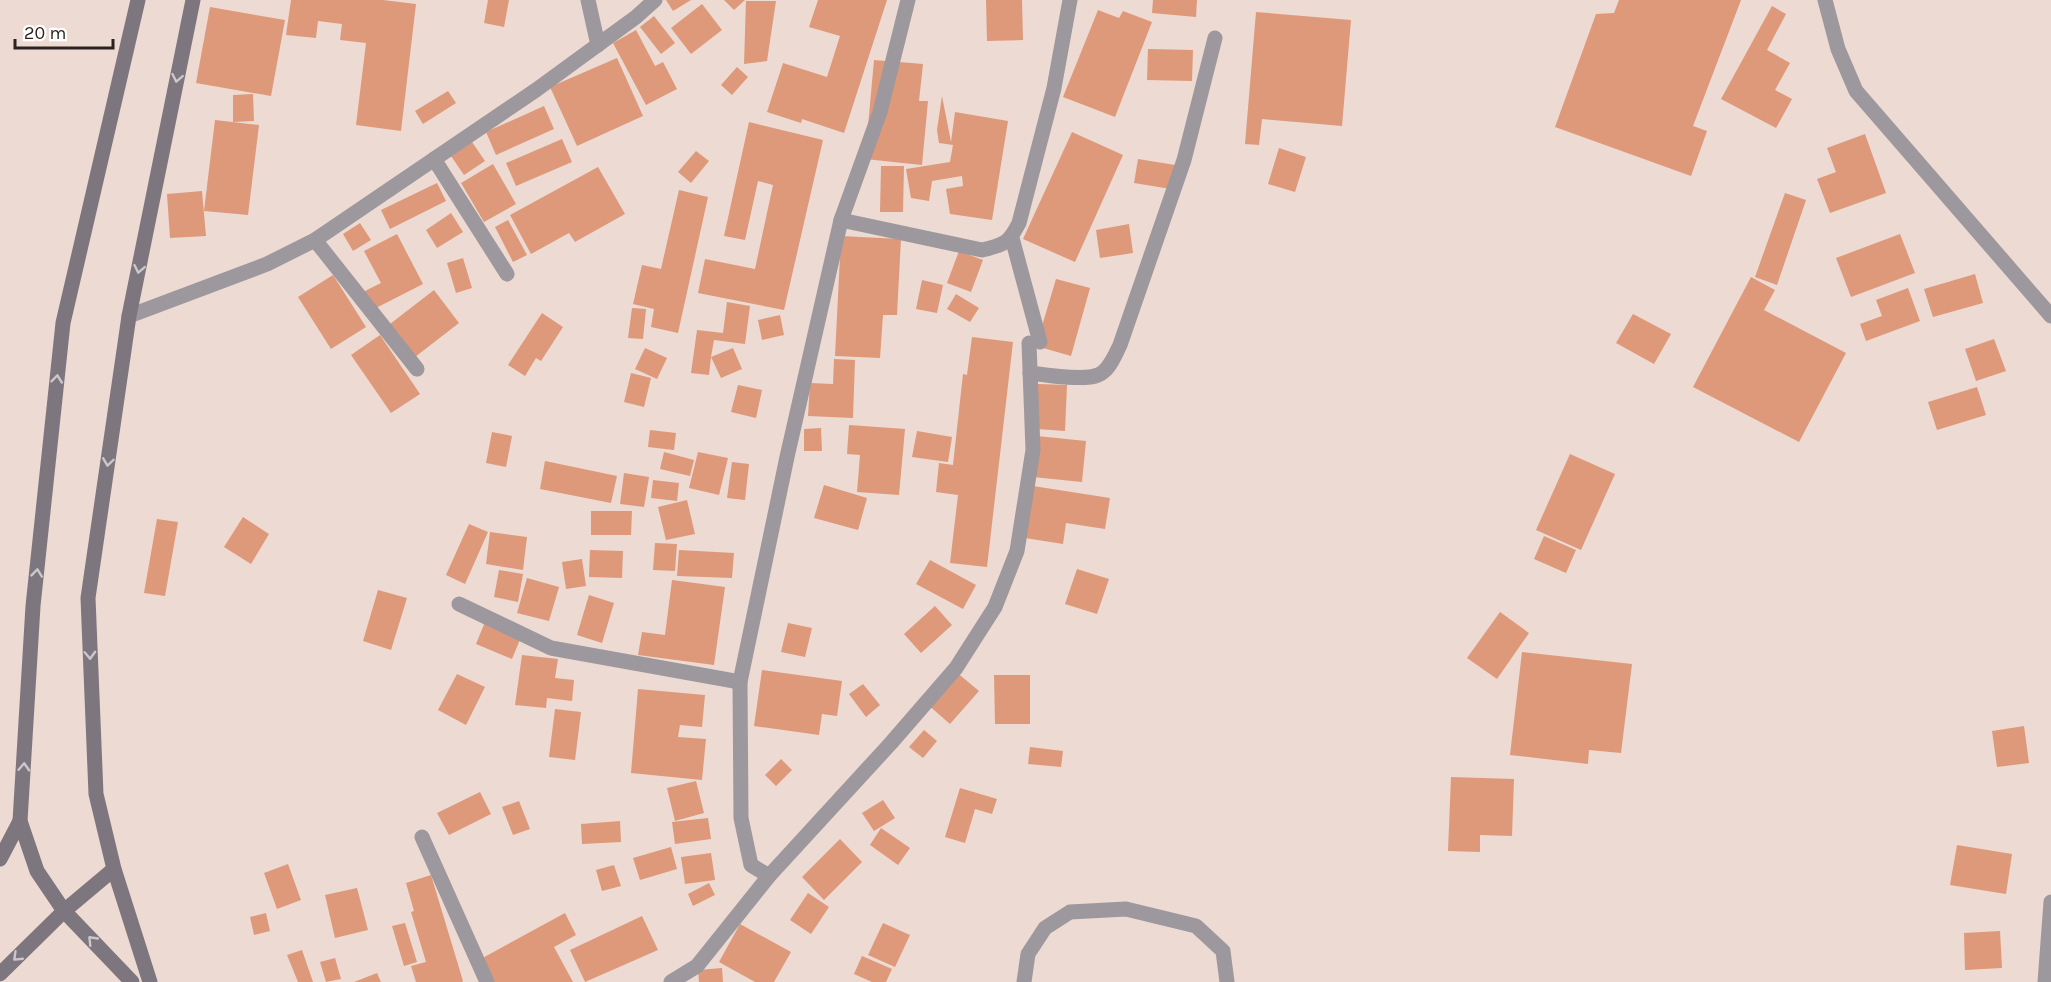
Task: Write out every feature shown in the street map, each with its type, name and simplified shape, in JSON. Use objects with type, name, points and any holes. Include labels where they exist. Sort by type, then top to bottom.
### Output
[{"type":"main road","points":[[132,982],[64,911],[37,871],[20,821],[33,606],[63,323],[138,0]]},
{"type":"main road","points":[[150,982],[114,869],[96,794],[88,598],[129,316],[193,0]]},
{"type":"main road","points":[[0,859],[20,821]]},
{"type":"main road","points":[[0,974],[64,911],[114,869]]},
{"type":"street","points":[[588,0],[598,45]]},
{"type":"street","points":[[129,316],[267,264],[315,240],[536,90],[636,17],[655,0]]},
{"type":"street","points":[[769,876],[751,865],[741,818],[740,682],[787,457],[841,220],[880,112],[908,0]]},
{"type":"street","points":[[841,220],[982,250],[998,246],[1012,238],[1019,223],[1054,88],[1070,0]]},
{"type":"street","points":[[1825,0],[1838,49],[1856,91],[2051,316]]},
{"type":"street","points":[[1030,373],[1070,377],[1098,375],[1111,363],[1120,345],[1184,160],[1215,38]]},
{"type":"street","points":[[434,159],[507,273]]},
{"type":"street","points":[[671,982],[697,966],[769,876],[891,743],[956,668],[995,607],[1017,551],[1033,450],[1030,373],[1035,343],[1012,238]]},
{"type":"street","points":[[315,240],[417,369]]},
{"type":"street","points":[[459,604],[550,648],[740,682]]},
{"type":"street","points":[[422,837],[487,982]]},
{"type":"street","points":[[2045,982],[2051,902]]},
{"type":"street","points":[[1024,982],[1028,954],[1045,928],[1070,912],[1126,909],[1196,926],[1223,951],[1227,982]]},
{"type":"building","points":[[291,0],[383,0],[416,4],[401,131],[356,125],[366,43],[340,40],[342,24],[318,21],[316,38],[286,35]]},
{"type":"building","points":[[488,0],[509,0],[504,27],[484,23]]},
{"type":"building","points":[[666,0],[691,0],[673,11]]},
{"type":"building","points":[[724,0],[745,0],[734,10]]},
{"type":"building","points":[[818,0],[887,0],[844,133],[802,119],[801,123],[767,112],[783,63],[827,77],[840,36],[809,27]]},
{"type":"building","points":[[986,0],[1022,0],[1023,40],[987,41]]},
{"type":"building","points":[[1153,0],[1197,0],[1196,17],[1152,13]]},
{"type":"building","points":[[1619,0],[1741,0],[1693,126],[1707,131],[1691,176],[1555,127],[1596,14],[1614,13]]},
{"type":"building","points":[[746,1],[776,1],[767,61],[744,64]]},
{"type":"building","points":[[702,4],[722,30],[691,54],[671,28]]},
{"type":"building","points":[[1772,6],[1786,14],[1767,50],[1790,63],[1775,90],[1792,99],[1776,128],[1721,99]]},
{"type":"building","points":[[210,7],[285,20],[271,96],[196,83]]},
{"type":"building","points":[[1098,10],[1119,18],[1123,11],[1152,22],[1115,117],[1063,97]]},
{"type":"building","points":[[1256,12],[1351,20],[1342,126],[1262,119],[1259,145],[1245,144]]},
{"type":"building","points":[[654,16],[675,43],[661,54],[640,27]]},
{"type":"building","points":[[636,30],[655,66],[663,62],[677,89],[646,105],[613,43]]},
{"type":"building","points":[[1148,49],[1193,50],[1192,81],[1147,80]]},
{"type":"building","points":[[617,58],[643,116],[577,146],[550,87]]},
{"type":"building","points":[[874,60],[923,64],[919,101],[928,101],[922,165],[865,159]]},
{"type":"building","points":[[737,67],[748,77],[732,95],[721,85]]},
{"type":"building","points":[[448,91],[456,103],[423,124],[415,111]]},
{"type":"building","points":[[253,94],[254,121],[233,122],[233,95]]},
{"type":"building","points":[[942,96],[951,142],[955,112],[1008,121],[992,220],[950,214],[946,189],[963,186],[962,176],[932,181],[929,201],[911,198],[906,169],[950,162],[953,145],[939,143],[937,130]]},
{"type":"building","points":[[544,106],[554,129],[496,155],[486,132]]},
{"type":"building","points":[[215,120],[259,125],[248,215],[204,211]]},
{"type":"building","points":[[749,122],[823,140],[784,310],[698,293],[705,259],[755,269],[773,185],[758,181],[745,240],[724,236]]},
{"type":"building","points":[[1072,132],[1123,155],[1075,262],[1023,239]]},
{"type":"building","points":[[1865,134],[1886,193],[1830,213],[1817,179],[1836,172],[1827,148]]},
{"type":"building","points":[[562,139],[572,162],[516,186],[506,163]]},
{"type":"building","points":[[472,142],[485,161],[464,175],[451,156]]},
{"type":"building","points":[[1279,148],[1306,157],[1295,192],[1268,184]]},
{"type":"building","points":[[696,151],[709,161],[691,183],[678,172]]},
{"type":"building","points":[[1138,159],[1175,165],[1171,189],[1134,183]]},
{"type":"building","points":[[493,164],[516,204],[484,222],[461,183]]},
{"type":"building","points":[[881,166],[904,166],[903,212],[880,212]]},
{"type":"building","points":[[598,167],[625,214],[575,242],[569,233],[531,254],[510,215]]},
{"type":"building","points":[[437,183],[446,201],[390,229],[381,210]]},
{"type":"building","points":[[679,190],[708,197],[678,333],[651,327],[654,309],[633,304],[642,265],[661,269]]},
{"type":"building","points":[[202,191],[206,236],[170,238],[167,194]]},
{"type":"building","points":[[1785,193],[1806,200],[1777,285],[1755,277]]},
{"type":"building","points":[[451,213],[463,232],[437,248],[426,230]]},
{"type":"building","points":[[508,220],[527,255],[513,262],[495,227]]},
{"type":"building","points":[[360,223],[371,240],[353,251],[343,234]]},
{"type":"building","points":[[1129,224],[1133,253],[1100,258],[1096,230]]},
{"type":"building","points":[[397,234],[423,284],[374,309],[365,291],[381,283],[364,251]]},
{"type":"building","points":[[1900,234],[1915,273],[1851,297],[1836,258]]},
{"type":"building","points":[[841,236],[901,239],[897,315],[883,315],[880,358],[835,356]]},
{"type":"building","points":[[959,251],[983,260],[971,292],[947,283]]},
{"type":"building","points":[[463,258],[472,288],[456,293],[447,263]]},
{"type":"building","points":[[1975,274],[1983,303],[1933,317],[1924,289]]},
{"type":"building","points":[[333,275],[366,327],[331,349],[298,297]]},
{"type":"building","points":[[1751,277],[1775,290],[1764,310],[1846,353],[1799,442],[1693,387]]},
{"type":"building","points":[[1056,279],[1090,288],[1071,356],[1036,346]]},
{"type":"building","points":[[922,280],[943,285],[937,313],[916,309]]},
{"type":"building","points":[[1908,288],[1920,321],[1866,341],[1860,324],[1882,316],[1876,300]]},
{"type":"building","points":[[434,290],[459,323],[415,357],[390,324]]},
{"type":"building","points":[[956,294],[979,308],[970,322],[947,309]]},
{"type":"building","points":[[727,302],[750,306],[745,344],[714,340],[709,375],[691,373],[697,330],[723,333]]},
{"type":"building","points":[[632,308],[646,309],[643,339],[628,338]]},
{"type":"building","points":[[542,313],[563,327],[541,361],[536,358],[525,376],[508,365]]},
{"type":"building","points":[[1633,314],[1671,334],[1654,364],[1616,343]]},
{"type":"building","points":[[780,315],[784,335],[762,340],[758,320]]},
{"type":"building","points":[[380,335],[420,394],[391,413],[351,355]]},
{"type":"building","points":[[972,337],[1013,342],[987,567],[950,563],[958,495],[936,492],[939,463],[953,465],[963,374],[967,375]]},
{"type":"building","points":[[1994,339],[2006,371],[1976,381],[1965,349]]},
{"type":"building","points":[[645,348],[667,358],[657,379],[635,369]]},
{"type":"building","points":[[733,348],[742,369],[721,378],[711,357]]},
{"type":"building","points":[[834,359],[855,360],[853,418],[808,416],[810,383],[833,384]]},
{"type":"building","points":[[631,373],[651,378],[644,407],[624,402]]},
{"type":"building","points":[[1038,384],[1067,385],[1065,431],[1037,429]]},
{"type":"building","points":[[738,385],[762,390],[756,418],[731,412]]},
{"type":"building","points":[[1977,387],[1986,415],[1937,430],[1928,402]]},
{"type":"building","points":[[849,425],[905,429],[899,495],[857,492],[860,455],[847,454]]},
{"type":"building","points":[[821,428],[822,451],[804,451],[804,429]]},
{"type":"building","points":[[650,430],[676,433],[674,450],[648,447]]},
{"type":"building","points":[[917,431],[952,437],[948,462],[912,457]]},
{"type":"building","points":[[492,432],[512,436],[506,467],[486,463]]},
{"type":"building","points":[[1037,436],[1086,441],[1082,482],[1033,477]]},
{"type":"building","points":[[664,452],[694,460],[690,476],[660,469]]},
{"type":"building","points":[[698,452],[728,458],[719,495],[689,488]]},
{"type":"building","points":[[1570,454],[1615,474],[1581,550],[1536,530]]},
{"type":"building","points":[[545,461],[617,476],[611,503],[540,489]]},
{"type":"building","points":[[732,462],[749,464],[745,500],[727,498]]},
{"type":"building","points":[[624,473],[649,477],[644,507],[620,504]]},
{"type":"building","points":[[653,480],[679,483],[677,501],[651,498]]},
{"type":"building","points":[[824,485],[867,498],[858,530],[814,518]]},
{"type":"building","points":[[1033,486],[1110,498],[1105,529],[1066,523],[1063,544],[1025,538]]},
{"type":"building","points":[[687,500],[695,534],[666,540],[658,507]]},
{"type":"building","points":[[591,511],[632,511],[631,535],[591,535]]},
{"type":"building","points":[[243,517],[269,534],[251,564],[224,547]]},
{"type":"building","points":[[157,519],[178,522],[165,596],[144,593]]},
{"type":"building","points":[[469,524],[488,532],[465,584],[446,575]]},
{"type":"building","points":[[490,532],[527,537],[523,570],[486,564]]},
{"type":"building","points":[[1544,536],[1576,550],[1566,573],[1534,559]]},
{"type":"building","points":[[655,543],[677,544],[675,571],[653,570]]},
{"type":"building","points":[[590,550],[623,551],[622,578],[589,577]]},
{"type":"building","points":[[679,550],[734,553],[732,578],[677,576]]},
{"type":"building","points":[[582,559],[586,586],[566,589],[562,562]]},
{"type":"building","points":[[930,560],[976,585],[963,609],[916,584]]},
{"type":"building","points":[[1077,569],[1109,579],[1097,614],[1065,604]]},
{"type":"building","points":[[499,570],[523,574],[518,602],[494,597]]},
{"type":"building","points":[[527,578],[559,587],[549,621],[517,613]]},
{"type":"building","points":[[672,580],[725,587],[714,665],[638,655],[642,632],[665,635]]},
{"type":"building","points":[[378,590],[407,598],[391,650],[363,641]]},
{"type":"building","points":[[589,595],[614,603],[602,643],[577,635]]},
{"type":"building","points":[[935,606],[952,625],[921,653],[904,634]]},
{"type":"building","points":[[1500,612],[1529,633],[1497,679],[1467,658]]},
{"type":"building","points":[[485,622],[521,637],[512,659],[476,644]]},
{"type":"building","points":[[788,623],[812,628],[805,657],[781,652]]},
{"type":"building","points":[[1522,652],[1632,664],[1621,753],[1589,750],[1588,764],[1510,755]]},
{"type":"building","points":[[522,655],[558,659],[555,678],[574,680],[572,701],[547,698],[546,708],[515,705]]},
{"type":"building","points":[[762,670],[842,681],[837,716],[822,714],[819,735],[754,726]]},
{"type":"building","points":[[955,671],[979,691],[950,724],[927,704]]},
{"type":"building","points":[[457,674],[485,687],[466,725],[438,710]]},
{"type":"building","points":[[994,675],[1030,675],[1030,724],[995,724]]},
{"type":"building","points":[[863,684],[880,705],[866,717],[849,694]]},
{"type":"building","points":[[638,689],[705,695],[702,727],[680,725],[678,737],[706,739],[702,780],[631,773]]},
{"type":"building","points":[[555,709],[581,712],[575,760],[549,757]]},
{"type":"building","points":[[2024,726],[2029,763],[1997,767],[1992,731]]},
{"type":"building","points":[[924,730],[937,741],[923,758],[909,747]]},
{"type":"building","points":[[1030,747],[1063,751],[1061,767],[1028,764]]},
{"type":"building","points":[[781,759],[792,770],[776,786],[765,775]]},
{"type":"building","points":[[1451,777],[1514,779],[1512,836],[1480,835],[1480,852],[1448,851]]},
{"type":"building","points":[[696,781],[704,813],[675,821],[667,788]]},
{"type":"building","points":[[960,788],[997,799],[992,814],[975,809],[965,843],[945,837]]},
{"type":"building","points":[[480,792],[491,814],[449,835],[437,813]]},
{"type":"building","points":[[883,800],[895,818],[874,831],[862,813]]},
{"type":"building","points":[[519,801],[530,829],[513,835],[502,807]]},
{"type":"building","points":[[708,818],[711,839],[675,844],[672,822]]},
{"type":"building","points":[[620,821],[621,842],[582,844],[581,824]]},
{"type":"building","points":[[881,828],[910,848],[898,865],[870,845]]},
{"type":"building","points":[[840,839],[862,862],[824,900],[802,877]]},
{"type":"building","points":[[1957,845],[2012,854],[2006,894],[1950,885]]},
{"type":"building","points":[[671,847],[677,869],[640,880],[633,858]]},
{"type":"building","points":[[711,853],[715,880],[685,884],[681,857]]},
{"type":"building","points":[[288,864],[301,900],[277,909],[264,873]]},
{"type":"building","points":[[614,865],[621,886],[602,891],[596,870]]},
{"type":"building","points":[[431,875],[462,982],[416,982],[411,966],[426,962],[411,912],[414,911],[406,883]]},
{"type":"building","points":[[709,883],[715,895],[693,906],[688,894]]},
{"type":"building","points":[[357,888],[368,930],[335,938],[325,895]]},
{"type":"building","points":[[808,893],[829,907],[811,934],[790,920]]},
{"type":"building","points":[[266,913],[270,931],[254,935],[250,917]]},
{"type":"building","points":[[565,913],[576,935],[554,947],[573,982],[489,982],[477,961]]},
{"type":"building","points":[[642,916],[658,950],[585,982],[570,950]]},
{"type":"building","points":[[405,923],[417,962],[404,966],[392,926]]},
{"type":"building","points":[[883,923],[910,935],[895,967],[868,955]]},
{"type":"building","points":[[740,924],[791,952],[774,982],[755,982],[719,962]]},
{"type":"building","points":[[2000,931],[2002,968],[1965,970],[1964,933]]},
{"type":"building","points":[[302,950],[313,982],[298,982],[287,955]]},
{"type":"building","points":[[862,956],[892,969],[886,982],[872,982],[854,974]]},
{"type":"building","points":[[335,958],[341,979],[326,982],[320,962]]},
{"type":"building","points":[[722,968],[723,982],[699,982],[698,970]]},
{"type":"building","points":[[377,973],[381,982],[354,982]]}]
